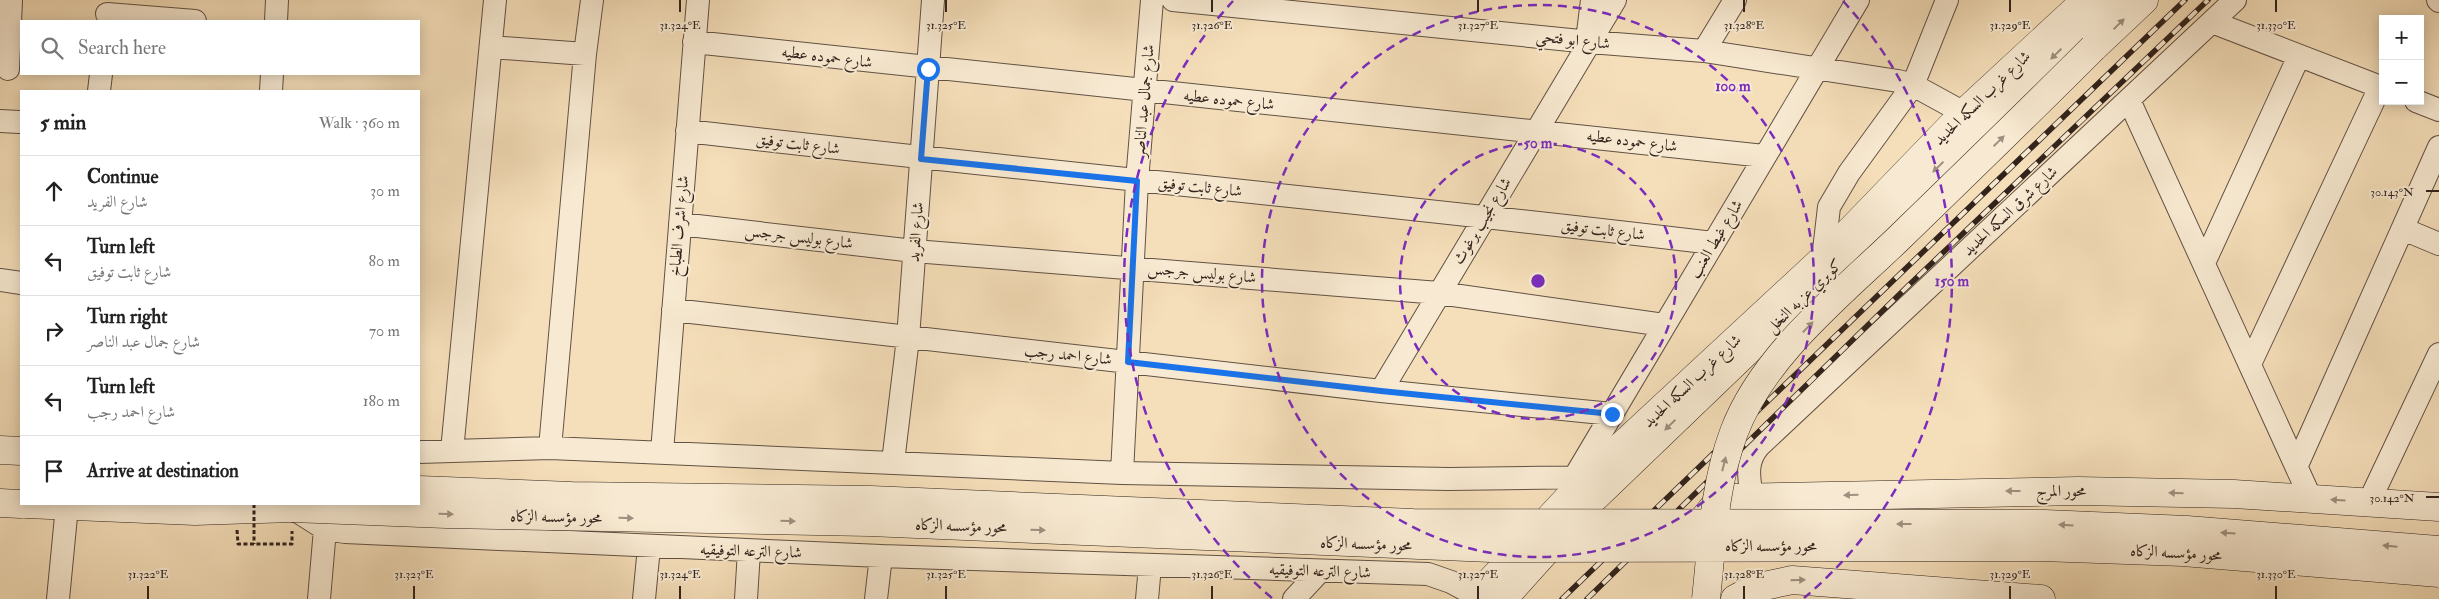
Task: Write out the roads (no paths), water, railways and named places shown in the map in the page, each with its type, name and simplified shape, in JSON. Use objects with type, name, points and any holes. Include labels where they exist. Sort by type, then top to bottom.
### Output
[{"type":"main road","name":"كوبري عزبه النخل","points":[[1485,598],[1590,502],[2088,10],[2113,0]]},
{"type":"main road","name":"كوبري عزبه النخل","points":[[1706,599],[1717,501],[1724,463],[1734,431],[1769,370],[1826,308],[2144,0]]},
{"type":"main road","name":"شارع غرب السكه الحديد","points":[[1485,598],[1581,478],[1823,259],[1964,113],[2088,10]]},
{"type":"main road","points":[[0,450],[20,451]]},
{"type":"main road","name":"محور مؤسسه الزكاه","points":[[420,490],[572,496],[871,500],[1422,523],[2045,524],[2187,530],[2439,550]]},
{"type":"main road","name":"محور المرج","points":[[1694,599],[1701,530],[1705,514],[1717,502],[1725,499],[2078,491],[2234,494],[2439,508]]},
{"type":"main road","points":[[0,503],[20,504]]},
{"type":"main road","points":[[46,505],[194,510],[292,508]]},
{"type":"main road","name":"محور مؤسسه الزكاه","points":[[292,508],[446,514],[869,522],[1471,547],[2041,547],[2183,552],[2439,573]]},
{"type":"main road","points":[[1735,599],[1755,588],[1792,580],[2041,599]]},
{"type":"street","points":[[8,69],[11,0]]},
{"type":"street","points":[[276,20],[277,0]]},
{"type":"street","points":[[452,451],[495,0]]},
{"type":"street","points":[[550,448],[585,54],[592,0]]},
{"type":"street","name":"شارع اشرف الطباخ","points":[[662,452],[698,0]]},
{"type":"street","name":"شارع الفريد","points":[[893,462],[908,338],[933,0]]},
{"type":"street","name":"شارع جمال عبد الناصر","points":[[1122,473],[1137,181],[1152,0]]},
{"type":"street","name":"شارع ابو فتحي","points":[[1173,0],[1588,42],[1704,51],[1874,76],[1913,84],[1964,113]]},
{"type":"street","points":[[1588,42],[1592,0]]},
{"type":"street","name":"شارع نجيب برغوث","points":[[1381,391],[1588,42],[1615,0]]},
{"type":"street","points":[[1704,51],[1735,0]]},
{"type":"street","name":"شارع غيط العنب","points":[[1581,478],[1612,414],[1858,0]]},
{"type":"street","points":[[1823,259],[1829,207],[1849,173],[1913,84],[1948,0]]},
{"type":"street","name":"شارع شرق السكه الحديد","points":[[1752,497],[1748,469],[1754,452],[1759,446],[2234,0]]},
{"type":"street","points":[[107,12],[185,20]]},
{"type":"street","points":[[2212,22],[2379,87]]},
{"type":"street","name":"شارع حموده عطيه","points":[[694,42],[928,69],[1536,130],[1764,156]]},
{"type":"street","points":[[491,47],[585,54]]},
{"type":"street","points":[[2204,263],[2299,56]]},
{"type":"street","points":[[99,90],[101,75]]},
{"type":"street","points":[[271,90],[272,75]]},
{"type":"street","points":[[2250,364],[2379,92]]},
{"type":"street","points":[[2129,100],[2311,499]]},
{"type":"street","points":[[2424,104],[2439,110]]},
{"type":"street","name":"شارع ثابت توفيق","points":[[687,131],[921,159],[1486,216],[1713,243]]},
{"type":"street","points":[[2297,465],[2439,147]]},
{"type":"street","name":"شارع بوليس جرجس","points":[[680,224],[914,251],[1439,293],[1664,325]]},
{"type":"street","points":[[2403,229],[2439,244]]},
{"type":"street","points":[[0,280],[20,283]]},
{"type":"street","name":"شارع احمد رجب","points":[[673,310],[1381,391],[1612,414]]},
{"type":"street","points":[[2369,502],[2439,354]]},
{"type":"street","points":[[420,452],[550,448],[1122,473],[1449,479],[1581,478]]},
{"type":"street","points":[[58,599],[67,506]]},
{"type":"street","name":"شارع الترعه التوفيقيه","points":[[292,508],[325,529],[345,532],[749,551],[1428,574],[1451,582],[1485,598]]},
{"type":"street","points":[[319,599],[325,529]]},
{"type":"street","points":[[644,599],[649,547]]},
{"type":"street","points":[[746,599],[749,551]]},
{"type":"street","points":[[876,599],[881,556]]},
{"type":"street","points":[[1147,599],[1150,566]]},
{"type":"street","points":[[1294,599],[1320,571]]},
{"type":"railway","points":[[1562,599],[2185,0]]},
{"type":"railway","points":[[1587,599],[1908,286],[2208,0]]}]
